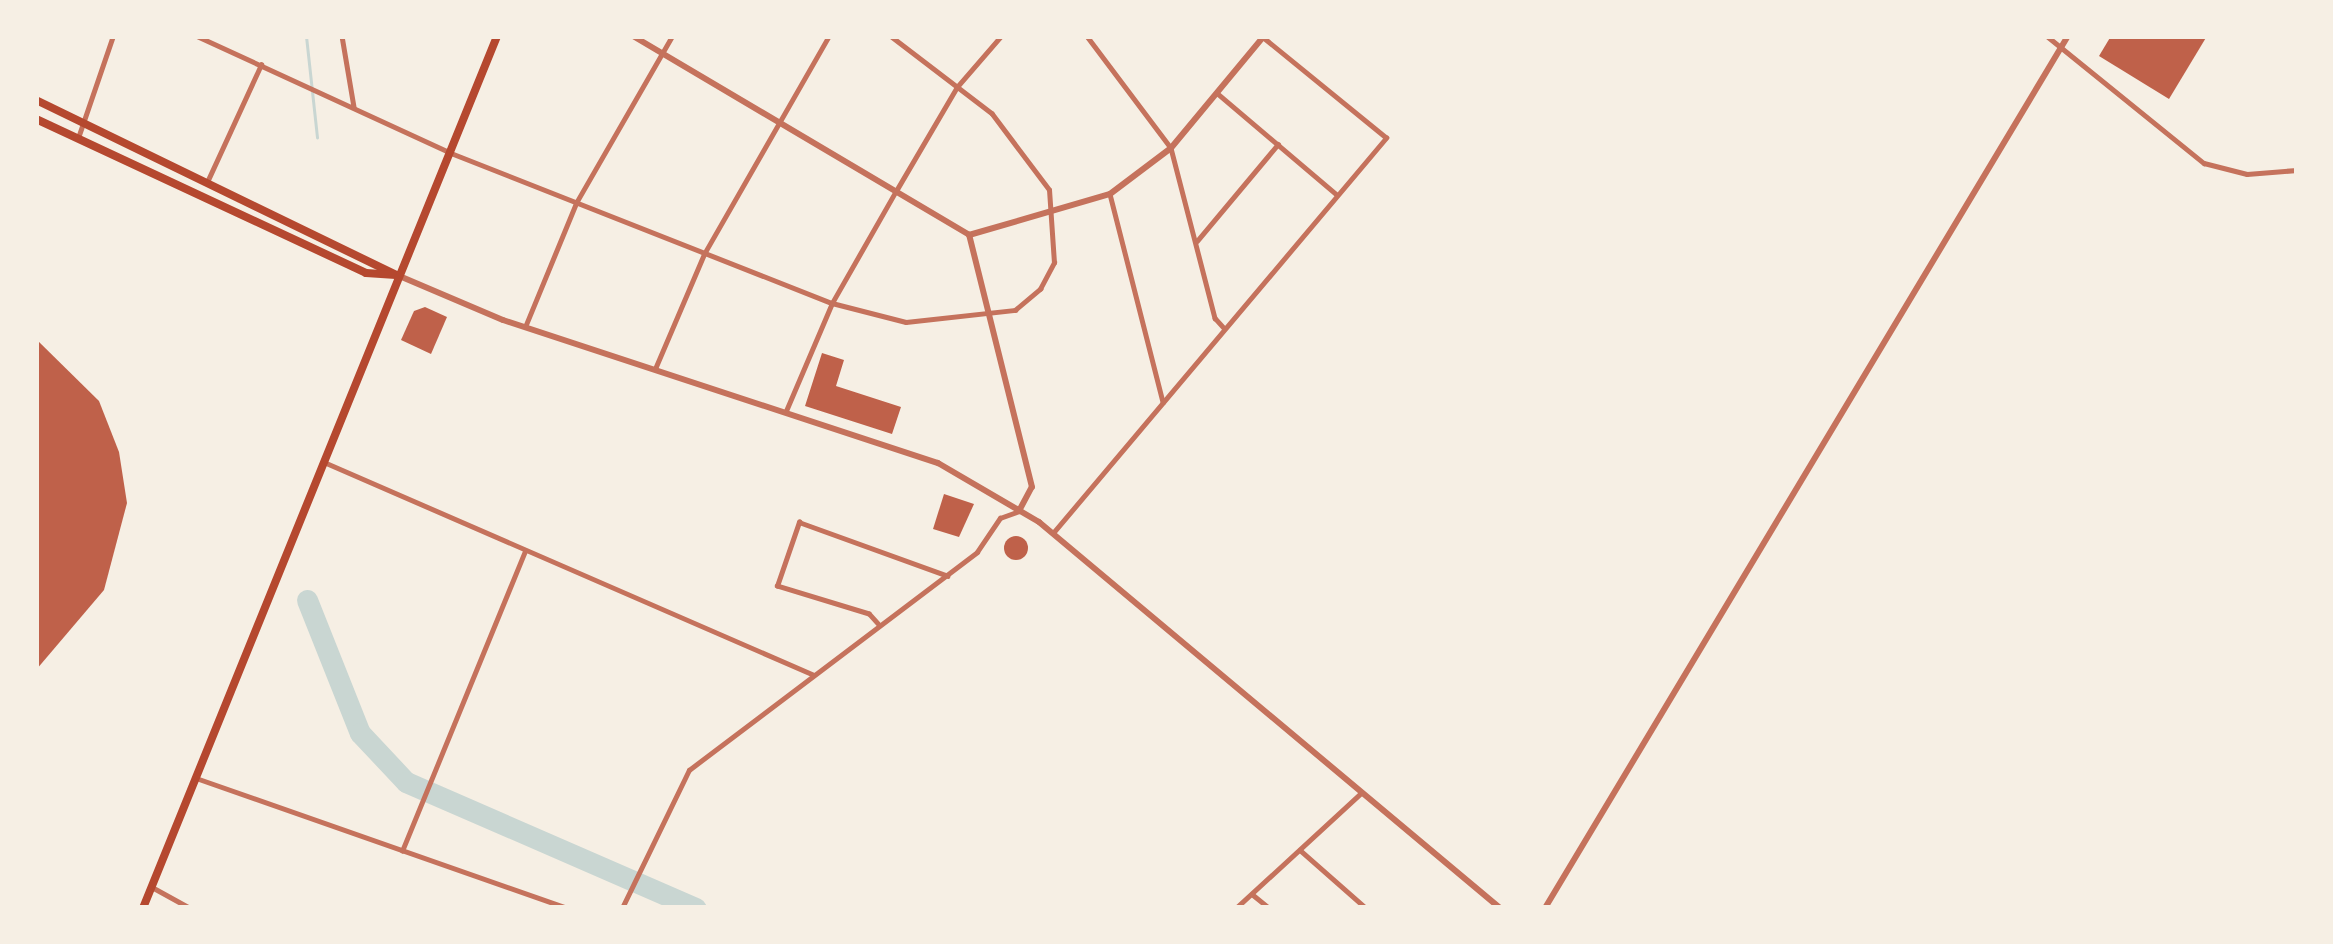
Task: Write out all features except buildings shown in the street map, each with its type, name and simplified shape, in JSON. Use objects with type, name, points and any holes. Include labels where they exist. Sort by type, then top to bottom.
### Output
[{"type":"main road","points":[[143,908],[200,779],[497,36]]},
{"type":"main road","points":[[36,100],[398,275]]},
{"type":"main road","points":[[36,119],[365,273],[398,275]]},
{"type":"street","points":[[78,138],[113,36]]},
{"type":"street","points":[[197,36],[451,153],[832,303],[906,322],[990,316],[1029,302],[1049,275],[1055,211],[1031,157],[957,87],[890,36]]},
{"type":"street","points":[[342,36],[354,107]]},
{"type":"street","points":[[622,908],[689,770],[948,576],[977,552],[1000,518],[1019,512],[1032,487],[969,235],[633,36]]},
{"type":"street","points":[[525,328],[577,203],[672,36]]},
{"type":"street","points":[[655,370],[704,254],[829,36]]},
{"type":"street","points":[[786,411],[832,303],[896,190],[957,87],[1001,36]]},
{"type":"street","points":[[1087,36],[1171,148],[1195,243],[1224,328]]},
{"type":"street","points":[[969,235],[1110,194],[1171,148],[1262,36],[1386,138],[1052,533]]},
{"type":"street","points":[[2047,36],[2204,163],[2247,174],[2297,170]]},
{"type":"street","points":[[1545,908],[2068,36]]},
{"type":"street","points":[[208,180],[262,65]]},
{"type":"street","points":[[1217,93],[1337,195]]},
{"type":"street","points":[[1195,243],[1277,144]]},
{"type":"street","points":[[1110,194],[1163,402]]},
{"type":"street","points":[[398,275],[525,328],[938,463],[1052,533],[1500,908]]},
{"type":"street","points":[[324,462],[814,675]]},
{"type":"street","points":[[880,626],[869,614],[777,586],[799,522],[948,576]]},
{"type":"street","points":[[402,850],[526,551]]},
{"type":"street","points":[[200,779],[568,908]]},
{"type":"street","points":[[1236,908],[1360,794]]},
{"type":"street","points":[[1300,850],[1366,908]]},
{"type":"street","points":[[152,887],[190,908]]},
{"type":"street","points":[[1252,894],[1269,908]]},
{"type":"waterway","points":[[306,36],[317,137]]},
{"type":"waterway","points":[[307,600],[360,733],[406,782],[696,908]]}]
